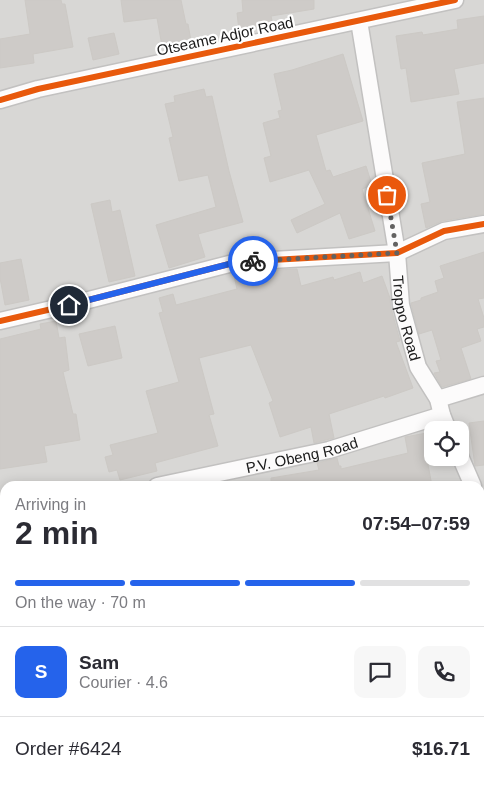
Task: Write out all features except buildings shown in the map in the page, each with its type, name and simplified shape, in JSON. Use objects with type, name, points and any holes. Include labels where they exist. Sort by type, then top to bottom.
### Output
[{"type":"street","name":"Otseame Adjor Road","points":[[0,100],[38,89],[455,0]]},
{"type":"street","name":"Troppo Road","points":[[359,20],[397,253],[401,306],[418,366],[443,415]]},
{"type":"street","points":[[0,321],[237,262],[397,253],[444,231],[484,224]]},
{"type":"street","name":"P.V. Obeng Road","points":[[181,481],[329,450],[443,415],[484,385]]},
{"type":"street","points":[[464,466],[471,481]]},
{"type":"shaded area","points":[[0,0],[484,0],[484,481],[0,481]]},
{"type":"cycle path","points":[[0,100],[38,89],[455,0]]},
{"type":"cycle path","points":[[0,321],[237,262],[397,253],[444,231],[484,224]]},
{"type":"way so far","points":[[253,261],[397,253],[387,195]]},
{"type":"route","points":[[69,305],[237,262],[253,261]]}]
